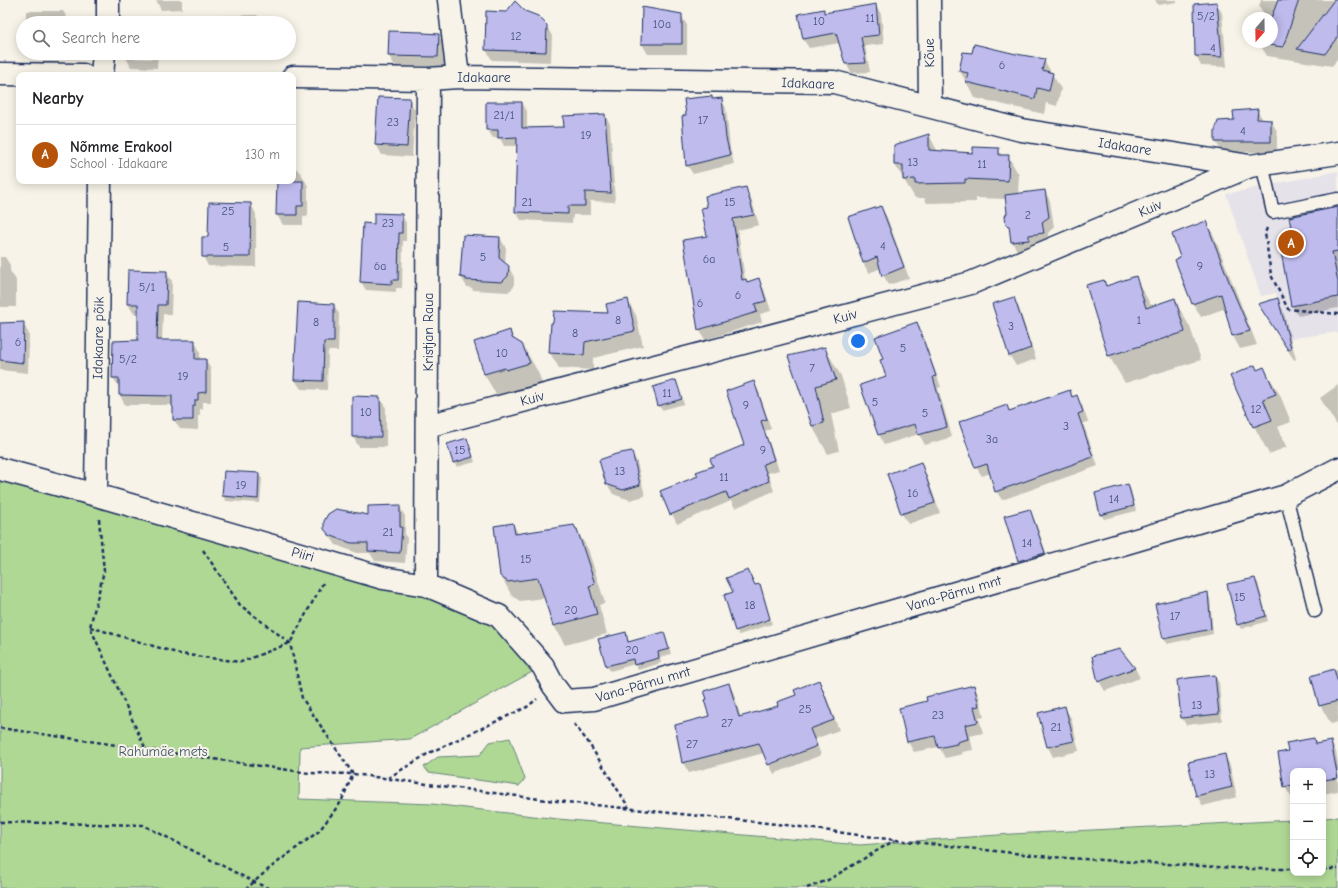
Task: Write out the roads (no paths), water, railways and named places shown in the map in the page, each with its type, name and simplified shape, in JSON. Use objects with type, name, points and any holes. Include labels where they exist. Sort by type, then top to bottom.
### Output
[{"type":"street","points":[[108,0],[108,16]]},
{"type":"street","points":[[449,0],[458,76]]},
{"type":"street","name":"Kõue","points":[[929,0],[930,106]]},
{"type":"street","points":[[102,72],[103,60]]},
{"type":"street","points":[[0,74],[16,74]]},
{"type":"street","name":"Idakaare","points":[[296,77],[428,79],[458,76],[834,82],[1021,130],[1256,165],[1338,153]]},
{"type":"street","name":"Kristjan Raua","points":[[426,584],[428,79]]},
{"type":"street","name":"Kuiv","points":[[427,426],[971,283],[1256,165]]},
{"type":"street","name":"Idakaare põik","points":[[96,495],[100,184]]},
{"type":"street","name":"Piiri","points":[[0,469],[96,495],[383,578],[426,584],[499,616],[543,666],[559,693]]},
{"type":"street","name":"Vana-Pärnu mnt","points":[[559,693],[594,699],[1286,496],[1338,469]]},
{"type":"lane","points":[[1256,165],[1273,212],[1338,199]]},
{"type":"lane","points":[[1286,496],[1316,611]]},
{"type":"place","name":"Nõmme Erakool","points":[[1291,243]]},
{"type":"park label","name":"Rahumäe mets","points":[[163,751]]}]
